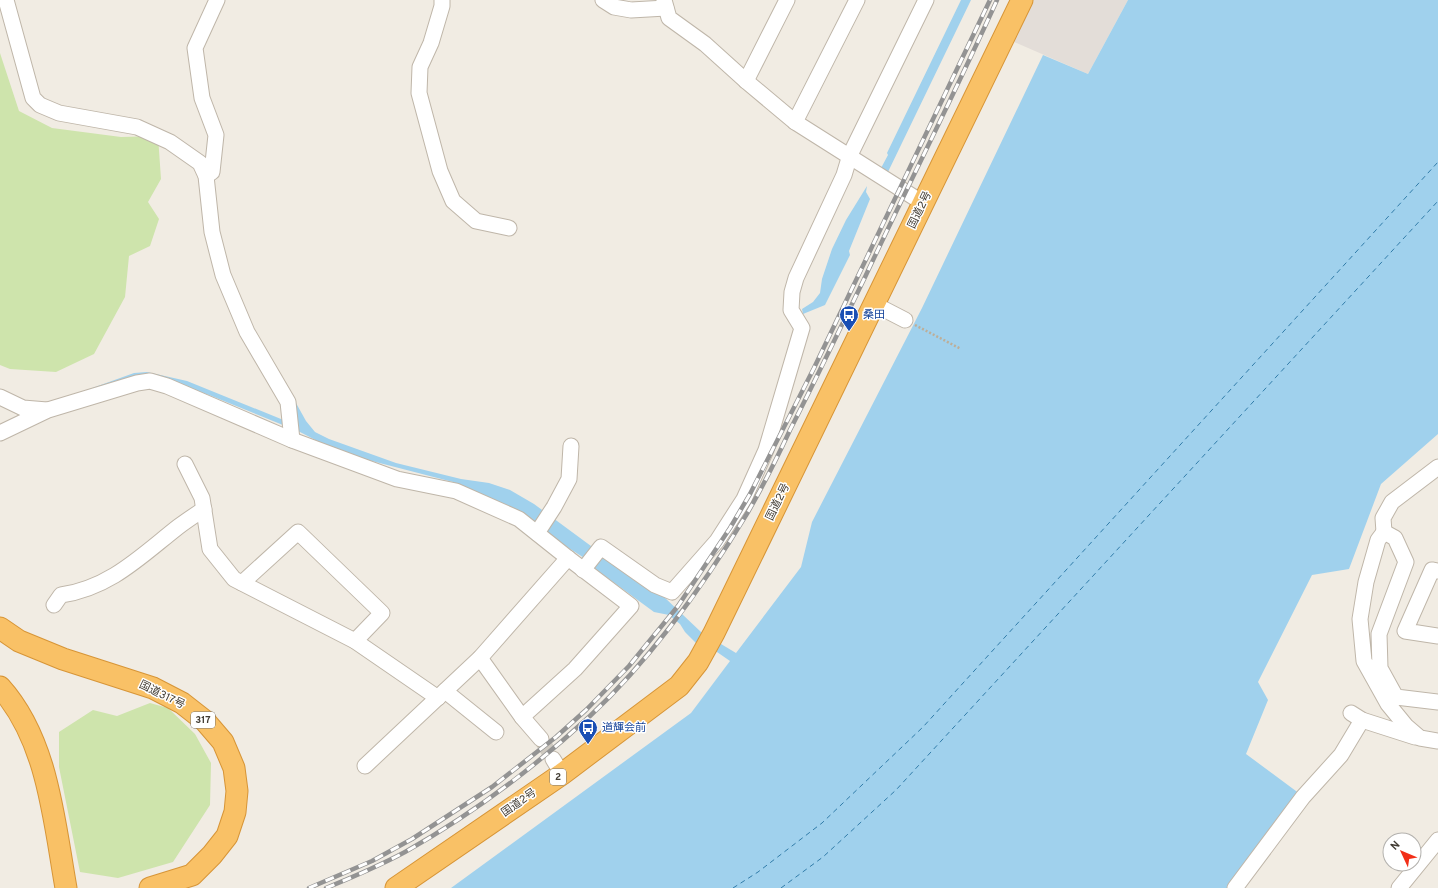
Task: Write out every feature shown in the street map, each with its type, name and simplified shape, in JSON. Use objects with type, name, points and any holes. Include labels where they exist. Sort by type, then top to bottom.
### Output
[{"type":"highway","name":"国道2号","points":[[396,888],[558,766],[679,686],[698,662],[710,641],[1022,0]]},
{"type":"highway","name":"国道317号","points":[[0,628],[19,641],[63,659],[153,688],[182,703],[206,721],[223,742],[234,768],[237,791],[235,812],[227,836],[212,855],[192,875],[150,888]]},
{"type":"highway","points":[[0,687],[20,713],[32,738],[43,772],[66,888]]},
{"type":"street","points":[[6,0],[33,98],[40,105],[59,113],[137,127],[170,142],[200,164],[206,176],[212,232],[223,274],[247,332],[288,402],[291,431]]},
{"type":"street","points":[[206,176],[212,172],[216,135],[202,98],[195,48],[217,0]]},
{"type":"street","points":[[442,0],[442,6],[431,43],[420,68],[419,93],[440,171],[453,201],[476,221],[509,228]]},
{"type":"street","points":[[604,0],[614,7],[631,10],[665,4],[669,18],[705,44],[795,122],[924,202]]},
{"type":"street","points":[[746,81],[787,0]]},
{"type":"street","points":[[795,122],[857,0]]},
{"type":"street","points":[[583,570],[601,547],[655,585],[672,592],[717,541],[740,505],[766,450],[802,328],[791,310],[792,292],[796,278],[844,175],[850,155],[926,0]]},
{"type":"street","points":[[874,304],[905,320]]},
{"type":"street","points":[[0,433],[48,410],[137,383],[150,381],[291,431],[397,479],[456,490],[519,519],[631,606],[575,669],[522,717]]},
{"type":"street","points":[[0,397],[23,408],[48,410]]},
{"type":"street","points":[[537,533],[554,507],[569,479],[571,446]]},
{"type":"street","points":[[1423,477],[1420,472],[1438,455]]},
{"type":"street","points":[[185,464],[202,498],[210,549],[234,579],[355,641],[441,694],[496,732]]},
{"type":"street","points":[[1420,738],[1406,726],[1388,704],[1364,662],[1360,619],[1366,582],[1378,540],[1384,532],[1383,518],[1392,502],[1438,467]]},
{"type":"street","points":[[54,605],[61,595],[76,593],[97,586],[136,562],[179,526],[204,509]]},
{"type":"street","points":[[242,583],[298,532],[382,613],[355,641]]},
{"type":"street","points":[[1384,532],[1395,538],[1406,562],[1379,634],[1380,668],[1396,697],[1438,702]]},
{"type":"street","points":[[365,766],[480,658],[568,558]]},
{"type":"street","points":[[1438,571],[1432,570],[1405,632],[1438,636]]},
{"type":"street","points":[[480,658],[522,717],[541,739]]},
{"type":"street","points":[[1235,888],[1303,797],[1341,755],[1356,717],[1420,738],[1438,741]]},
{"type":"street","points":[[1399,888],[1438,840]]},
{"type":"path","points":[[905,320],[961,349]]},
{"type":"shaded area","points":[[1033,0],[1128,0],[1088,74],[1014,42]]},
{"type":"green space","points":[[0,53],[19,111],[52,128],[121,137],[158,136],[161,179],[148,202],[159,219],[150,246],[129,256],[125,297],[94,354],[56,372],[10,369],[0,365]]},
{"type":"green space","points":[[150,703],[168,708],[195,734],[211,763],[210,805],[173,862],[118,878],[80,872],[59,767],[59,732],[93,710],[117,716]]},
{"type":"water","points":[[961,0],[971,0],[887,174],[880,170],[888,155],[887,153]]},
{"type":"water","points":[[1128,0],[1438,0],[1438,434],[1381,484],[1349,569],[1312,575],[1258,682],[1268,700],[1246,754],[1300,794],[1228,888],[451,888],[691,713],[730,661],[717,652],[696,643],[685,632],[680,624],[669,615],[654,612],[594,568],[592,563],[475,491],[453,482],[368,460],[327,446],[300,432],[209,395],[174,383],[59,400],[134,373],[147,372],[187,381],[281,419],[293,422],[293,402],[296,403],[306,421],[315,432],[329,439],[396,463],[461,479],[489,483],[510,490],[534,504],[591,546],[598,554],[663,596],[701,632],[736,653],[801,567],[812,522],[922,308],[1043,55],[1088,74]]},
{"type":"water","points":[[867,186],[866,192],[870,199],[849,251],[850,255],[825,305],[803,314],[802,309],[813,302],[820,293],[822,279],[832,249],[846,220]]},
{"type":"ferry route","points":[[733,888],[758,872],[822,823],[923,727],[1438,162]]},
{"type":"ferry route","points":[[781,888],[823,857],[896,790],[1438,201]]},
{"type":"tunnel","points":[[541,739],[553,759]]},
{"type":"railway","points":[[309,888],[372,861],[412,839],[492,787],[556,737],[586,710],[629,666],[678,606],[730,528],[750,494],[814,368],[990,0]]},
{"type":"railway","points":[[326,888],[405,852],[430,838],[501,790],[547,754],[590,716],[635,670],[676,619],[714,566],[748,512],[764,482],[819,372],[997,0]]},
{"type":"place","name":"桑田","points":[[849,332]]},
{"type":"place","name":"道輝会前","points":[[588,745]]}]
